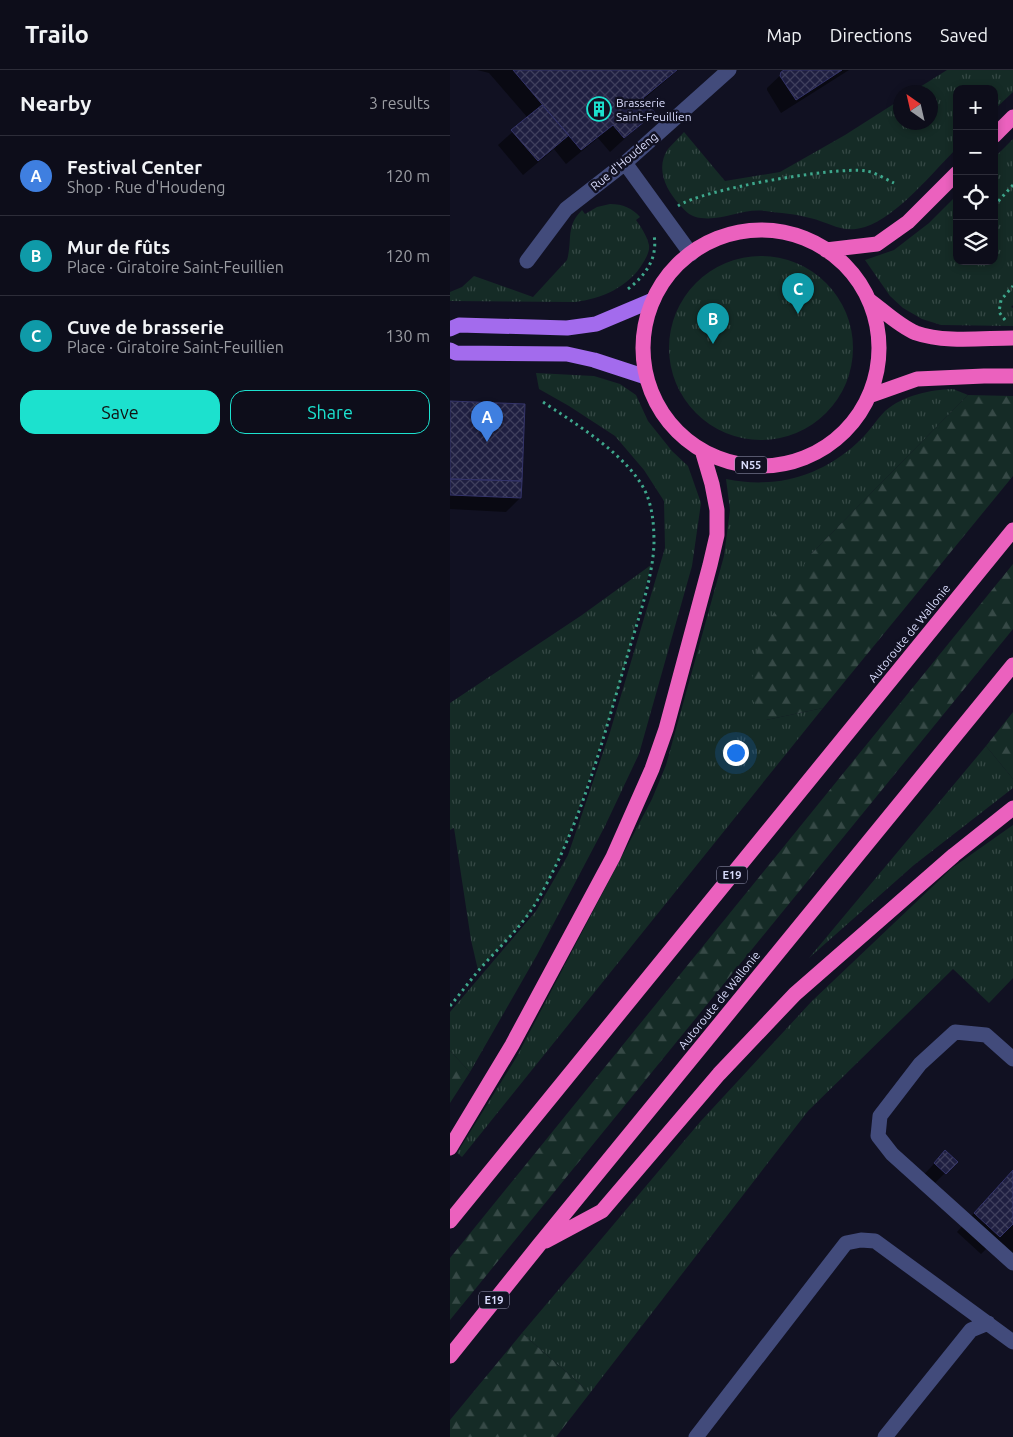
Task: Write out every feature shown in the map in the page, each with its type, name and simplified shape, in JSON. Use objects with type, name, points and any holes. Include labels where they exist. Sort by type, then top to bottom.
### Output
[{"type":"highway","points":[[998,132],[1013,117]]},
{"type":"highway","points":[[826,250],[877,244],[908,222],[955,175]]},
{"type":"highway","name":"N55","points":[[772,231],[800,237],[826,250],[851,272],[869,300],[877,328],[879,351],[876,374],[869,396],[854,420],[834,440],[810,455],[784,464],[756,466],[728,461],[702,450],[683,437],[667,420],[655,400],[646,377],[643,352],[645,325],[653,300],[669,275],[691,254],[716,239],[743,232],[772,231]]},
{"type":"highway","name":"N55","points":[[869,300],[903,326],[917,333],[942,338],[1013,338]]},
{"type":"highway","points":[[869,396],[917,379],[1013,376]]},
{"type":"highway","points":[[450,1148],[512,1045],[613,857],[652,769],[669,720],[717,535],[717,510],[702,450]]},
{"type":"highway","name":"Autoroute de Wallonie","points":[[450,1221],[1013,530]]},
{"type":"highway","name":"Autoroute de Wallonie","points":[[450,1356],[538,1245],[1013,665]]},
{"type":"highway","points":[[538,1245],[602,1211],[719,1074],[795,994],[954,855],[1013,808]]},
{"type":"main road","points":[[450,328],[459,325],[567,328],[596,324],[653,300]]},
{"type":"main road","points":[[450,350],[456,353],[567,354],[594,360],[646,377]]},
{"type":"street","name":"Rue d'Houdeng","points":[[528,261],[566,209],[625,163],[729,70]]},
{"type":"street","points":[[625,163],[691,254]]},
{"type":"street","points":[[1013,1059],[986,1035],[955,1032],[920,1064],[880,1116],[878,1136],[892,1154],[1013,1263]]},
{"type":"street","points":[[696,1437],[846,1243],[861,1240],[875,1241],[1013,1342]]},
{"type":"street","points":[[885,1437],[971,1330],[988,1323]]},
{"type":"path","points":[[998,202],[1013,185]]},
{"type":"path","points":[[1013,286],[1001,300],[999,312],[1005,320],[1013,321]]},
{"type":"path","points":[[450,1006],[478,970],[510,936],[536,902],[555,865],[576,818],[606,729],[651,565],[654,544],[653,517],[647,496],[636,478],[622,461],[598,440],[540,400]]},
{"type":"green space","points":[[947,70],[1013,70],[1013,92],[998,106],[998,85],[953,85],[953,152],[902,204],[890,214],[865,227],[843,229],[805,217],[765,211],[749,211],[717,218],[697,217],[684,209],[666,185],[662,171],[664,156],[684,132],[725,181],[780,172],[845,135],[893,104],[893,130],[938,130],[938,85],[923,85]]},
{"type":"green space","points":[[1013,139],[1013,305],[1011,307],[1013,308],[1013,326],[941,325],[922,319],[903,308],[890,296],[865,260],[894,250],[929,223],[953,199],[953,265],[998,265],[998,154]]},
{"type":"green space","points":[[610,204],[627,207],[640,217],[636,220],[645,235],[649,247],[643,263],[637,271],[630,279],[614,290],[595,298],[575,302],[450,301],[450,292],[462,287],[474,276],[533,297],[567,260],[571,228],[577,216],[582,210],[585,214],[597,207]]},
{"type":"green space","points":[[761,256],[779,258],[796,263],[826,283],[846,313],[851,330],[853,348],[851,366],[846,383],[826,413],[796,433],[779,438],[761,440],[743,438],[726,433],[696,413],[676,383],[671,366],[669,348],[671,330],[676,313],[696,283],[726,263],[743,258]]},
{"type":"green space","points":[[536,373],[594,376],[620,384],[636,395],[648,421],[672,451],[688,466],[701,503],[692,566],[639,754],[605,826],[537,955],[470,1072],[450,1051],[450,1012],[536,911],[568,855],[610,732],[665,548],[664,501],[644,470],[615,436],[539,389]]},
{"type":"green space","points":[[953,389],[968,395],[811,554],[766,720],[823,708],[462,1157],[457,1153],[516,1058],[652,799],[666,765],[724,556],[730,510],[726,479],[744,482],[779,481],[796,478],[812,472],[843,455],[865,436],[885,411],[900,401],[917,394]]},
{"type":"green space","points":[[968,395],[1013,396],[1013,476],[823,708],[766,720],[749,695],[760,635],[811,554]]},
{"type":"green space","points":[[1013,564],[1013,629],[450,1320],[450,1258]]},
{"type":"green space","points":[[651,565],[611,713],[563,851],[531,911],[478,970],[471,940],[454,828],[450,830],[450,703],[582,615]]},
{"type":"green space","points":[[1013,712],[1013,779],[986,746]]},
{"type":"green space","points":[[986,746],[1013,779],[1013,788],[914,865],[809,958]]},
{"type":"green space","points":[[1013,825],[1013,978],[989,1003],[953,969],[808,1111],[590,1393],[522,1333],[700,1122],[812,1001],[952,868]]},
{"type":"green space","points":[[450,1051],[470,1072],[450,1103]]},
{"type":"green space","points":[[522,1333],[590,1393],[556,1437],[450,1437],[450,1420]]},
{"type":"building","name":"Brasserie Saint-Feuillien","points":[[513,70],[677,70],[643,98],[655,113],[624,138],[613,125],[581,150]]},
{"type":"building","points":[[784,70],[842,70],[796,100],[780,76]]},
{"type":"building","points":[[542,105],[569,135],[538,161],[511,130]]},
{"type":"building","points":[[450,401],[525,404],[522,481],[450,479]]},
{"type":"building","points":[[450,479],[522,481],[521,498],[450,495]]},
{"type":"building","points":[[945,1150],[958,1162],[946,1174],[934,1163]]},
{"type":"building","points":[[1013,1170],[1013,1224],[1000,1237],[974,1213]]},
{"type":"place","name":"Brasserie Saint-Feuillien","points":[[599,109]]},
{"type":"place","name":"Cuve de brasserie","points":[[798,314]]},
{"type":"place","name":"Mur de fûts","points":[[713,344]]},
{"type":"place","name":"Festival Center","points":[[487,442]]}]
